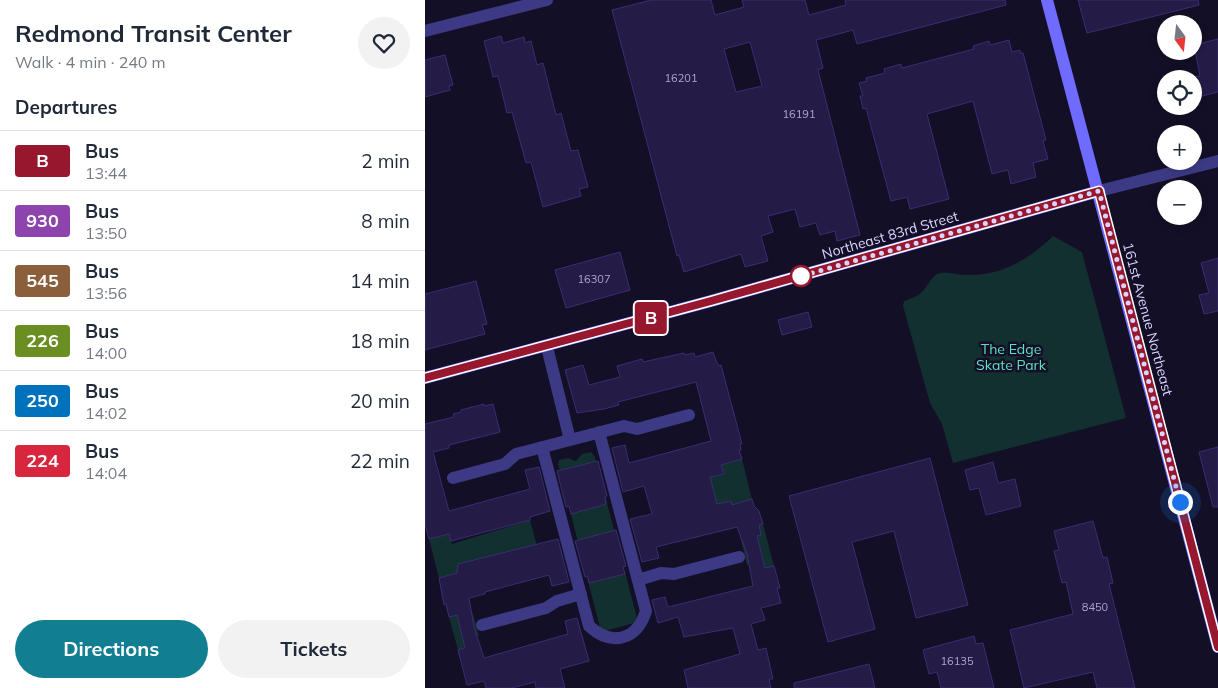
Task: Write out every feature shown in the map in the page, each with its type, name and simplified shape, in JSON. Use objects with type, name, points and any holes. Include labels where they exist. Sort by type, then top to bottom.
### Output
[{"type":"street","points":[[425,31],[547,0]]},
{"type":"street","name":"161st Avenue Northeast","points":[[1047,0],[1218,647]]},
{"type":"street","name":"Northeast 83rd Street","points":[[425,378],[547,347],[1099,191],[1218,161]]},
{"type":"street","points":[[547,347],[570,440]]},
{"type":"street","points":[[453,478],[505,464],[516,454],[542,447],[624,426],[637,429],[689,415]]},
{"type":"street","points":[[542,447],[589,626],[599,635],[613,639],[632,634],[642,624],[646,611],[599,432]]},
{"type":"street","points":[[638,580],[661,573],[674,574],[739,557]]},
{"type":"street","points":[[481,625],[546,608],[557,601],[581,594]]},
{"type":"green space","name":"The Edge Skate Park","points":[[1053,236],[1082,252],[1126,418],[953,463],[942,424],[930,403],[903,306],[904,301],[921,293],[937,274],[946,272],[964,275],[992,273],[1025,259]]},
{"type":"green space","points":[[591,452],[595,457],[637,618],[634,623],[605,631],[600,628],[558,464],[559,460],[568,458],[576,461],[582,454]]},
{"type":"green space","points":[[742,459],[752,499],[732,505],[730,501],[711,506],[710,477],[724,474],[721,465]]},
{"type":"green space","points":[[530,520],[545,576],[479,564],[457,569],[457,573],[439,578],[429,539],[449,534],[452,544]]},
{"type":"green space","points":[[763,524],[774,566],[765,568],[763,561],[747,565],[741,540],[761,535],[759,525]]},
{"type":"green space","points":[[472,611],[479,636],[464,640],[465,648],[458,650],[449,617]]},
{"type":"building","points":[[651,0],[711,0],[715,15],[744,7],[742,0],[805,0],[809,15],[846,5],[845,0],[1005,0],[1006,5],[857,44],[853,30],[816,40],[823,68],[818,70],[860,235],[837,241],[835,231],[820,235],[816,223],[800,227],[795,209],[768,216],[773,232],[761,236],[768,261],[745,267],[741,254],[684,272],[679,255],[677,256],[612,10]],"holes":[[[750,42],[762,86],[736,92],[724,49]]]},
{"type":"building","points":[[1078,0],[1198,0],[1199,5],[1087,33]]},
{"type":"building","points":[[501,36],[503,43],[524,37],[525,43],[531,41],[537,65],[543,63],[556,115],[561,113],[571,151],[578,150],[588,187],[579,189],[581,196],[543,207],[531,162],[526,163],[512,112],[507,113],[498,76],[493,77],[484,41]]},
{"type":"building","points":[[1218,39],[1218,92],[1202,96],[1202,70],[1199,70],[1197,60],[1203,60],[1203,43]]},
{"type":"building","points":[[1009,40],[1012,52],[1020,50],[1020,53],[1023,53],[1046,140],[1043,141],[1048,159],[1033,163],[1036,177],[1011,184],[1008,170],[992,174],[973,101],[927,114],[949,199],[910,209],[907,197],[891,201],[866,108],[863,109],[860,96],[863,96],[859,83],[867,81],[866,78],[885,73],[884,69],[901,64],[902,68],[974,49],[973,46],[989,41],[990,45]]},
{"type":"building","points":[[445,55],[453,85],[449,86],[450,90],[425,97],[425,60]]},
{"type":"building","points":[[620,252],[630,290],[566,308],[555,270]]},
{"type":"building","points":[[1218,258],[1218,311],[1204,314],[1199,295],[1209,293],[1201,263]]},
{"type":"building","points":[[476,281],[487,324],[482,325],[485,334],[425,350],[425,294]]},
{"type":"building","points":[[808,312],[812,327],[782,335],[778,320]]},
{"type":"building","points":[[713,352],[719,366],[721,365],[742,444],[740,444],[741,450],[739,450],[742,459],[721,465],[724,474],[710,477],[717,504],[731,501],[732,505],[752,499],[754,506],[759,511],[763,524],[759,525],[761,535],[757,536],[765,568],[774,566],[780,588],[777,588],[781,603],[761,608],[765,620],[751,624],[758,650],[766,648],[773,679],[769,679],[771,688],[688,688],[684,670],[740,654],[733,628],[684,637],[678,617],[658,623],[652,600],[665,597],[668,607],[753,586],[747,554],[737,527],[656,547],[659,558],[642,562],[630,519],[652,514],[644,486],[623,492],[612,448],[625,445],[629,463],[711,441],[696,382],[618,402],[619,405],[604,409],[577,413],[565,370],[583,365],[589,385],[620,377],[617,366],[642,359],[643,362],[684,353],[685,355],[694,353],[695,357]]},
{"type":"building","points":[[484,404],[484,406],[493,404],[500,432],[449,445],[449,448],[433,452],[449,511],[530,489],[525,470],[539,467],[550,511],[530,517],[530,520],[451,541],[449,534],[429,539],[425,524],[425,424],[454,417],[453,414],[461,412],[461,410]]},
{"type":"building","points":[[1218,447],[1218,507],[1213,507],[1199,452]]},
{"type":"building","points":[[930,458],[968,605],[916,618],[894,531],[852,542],[875,629],[828,642],[789,496]]},
{"type":"building","points":[[598,461],[607,496],[605,497],[606,504],[571,514],[569,506],[566,507],[557,471]]},
{"type":"building","points":[[993,462],[998,483],[1015,479],[1021,506],[986,515],[979,488],[970,490],[965,470]]},
{"type":"building","points":[[1093,521],[1103,558],[1107,557],[1113,583],[1109,584],[1135,688],[1097,688],[1093,672],[1024,688],[1010,630],[1073,614],[1066,582],[1062,583],[1054,551],[1059,550],[1054,531]]},
{"type":"building","points":[[616,530],[626,566],[623,567],[625,574],[589,583],[588,577],[585,577],[575,541]]},
{"type":"building","points":[[558,539],[569,582],[552,586],[549,575],[469,598],[474,627],[484,658],[568,634],[565,621],[577,618],[589,661],[560,669],[565,688],[536,688],[535,682],[511,688],[486,688],[484,681],[467,685],[458,650],[465,648],[457,615],[449,617],[446,604],[444,605],[439,578],[457,573],[458,564]]},
{"type":"building","points":[[974,636],[976,644],[983,643],[994,688],[941,688],[937,672],[929,674],[923,650]]},
{"type":"building","points":[[869,664],[875,688],[794,688],[794,683]]},
{"type":"bus line","name":"B","points":[[425,378],[547,347],[1099,191],[1218,647]]},
{"type":"route","points":[[801,276],[798,277],[1099,191],[1180,502]]}]
